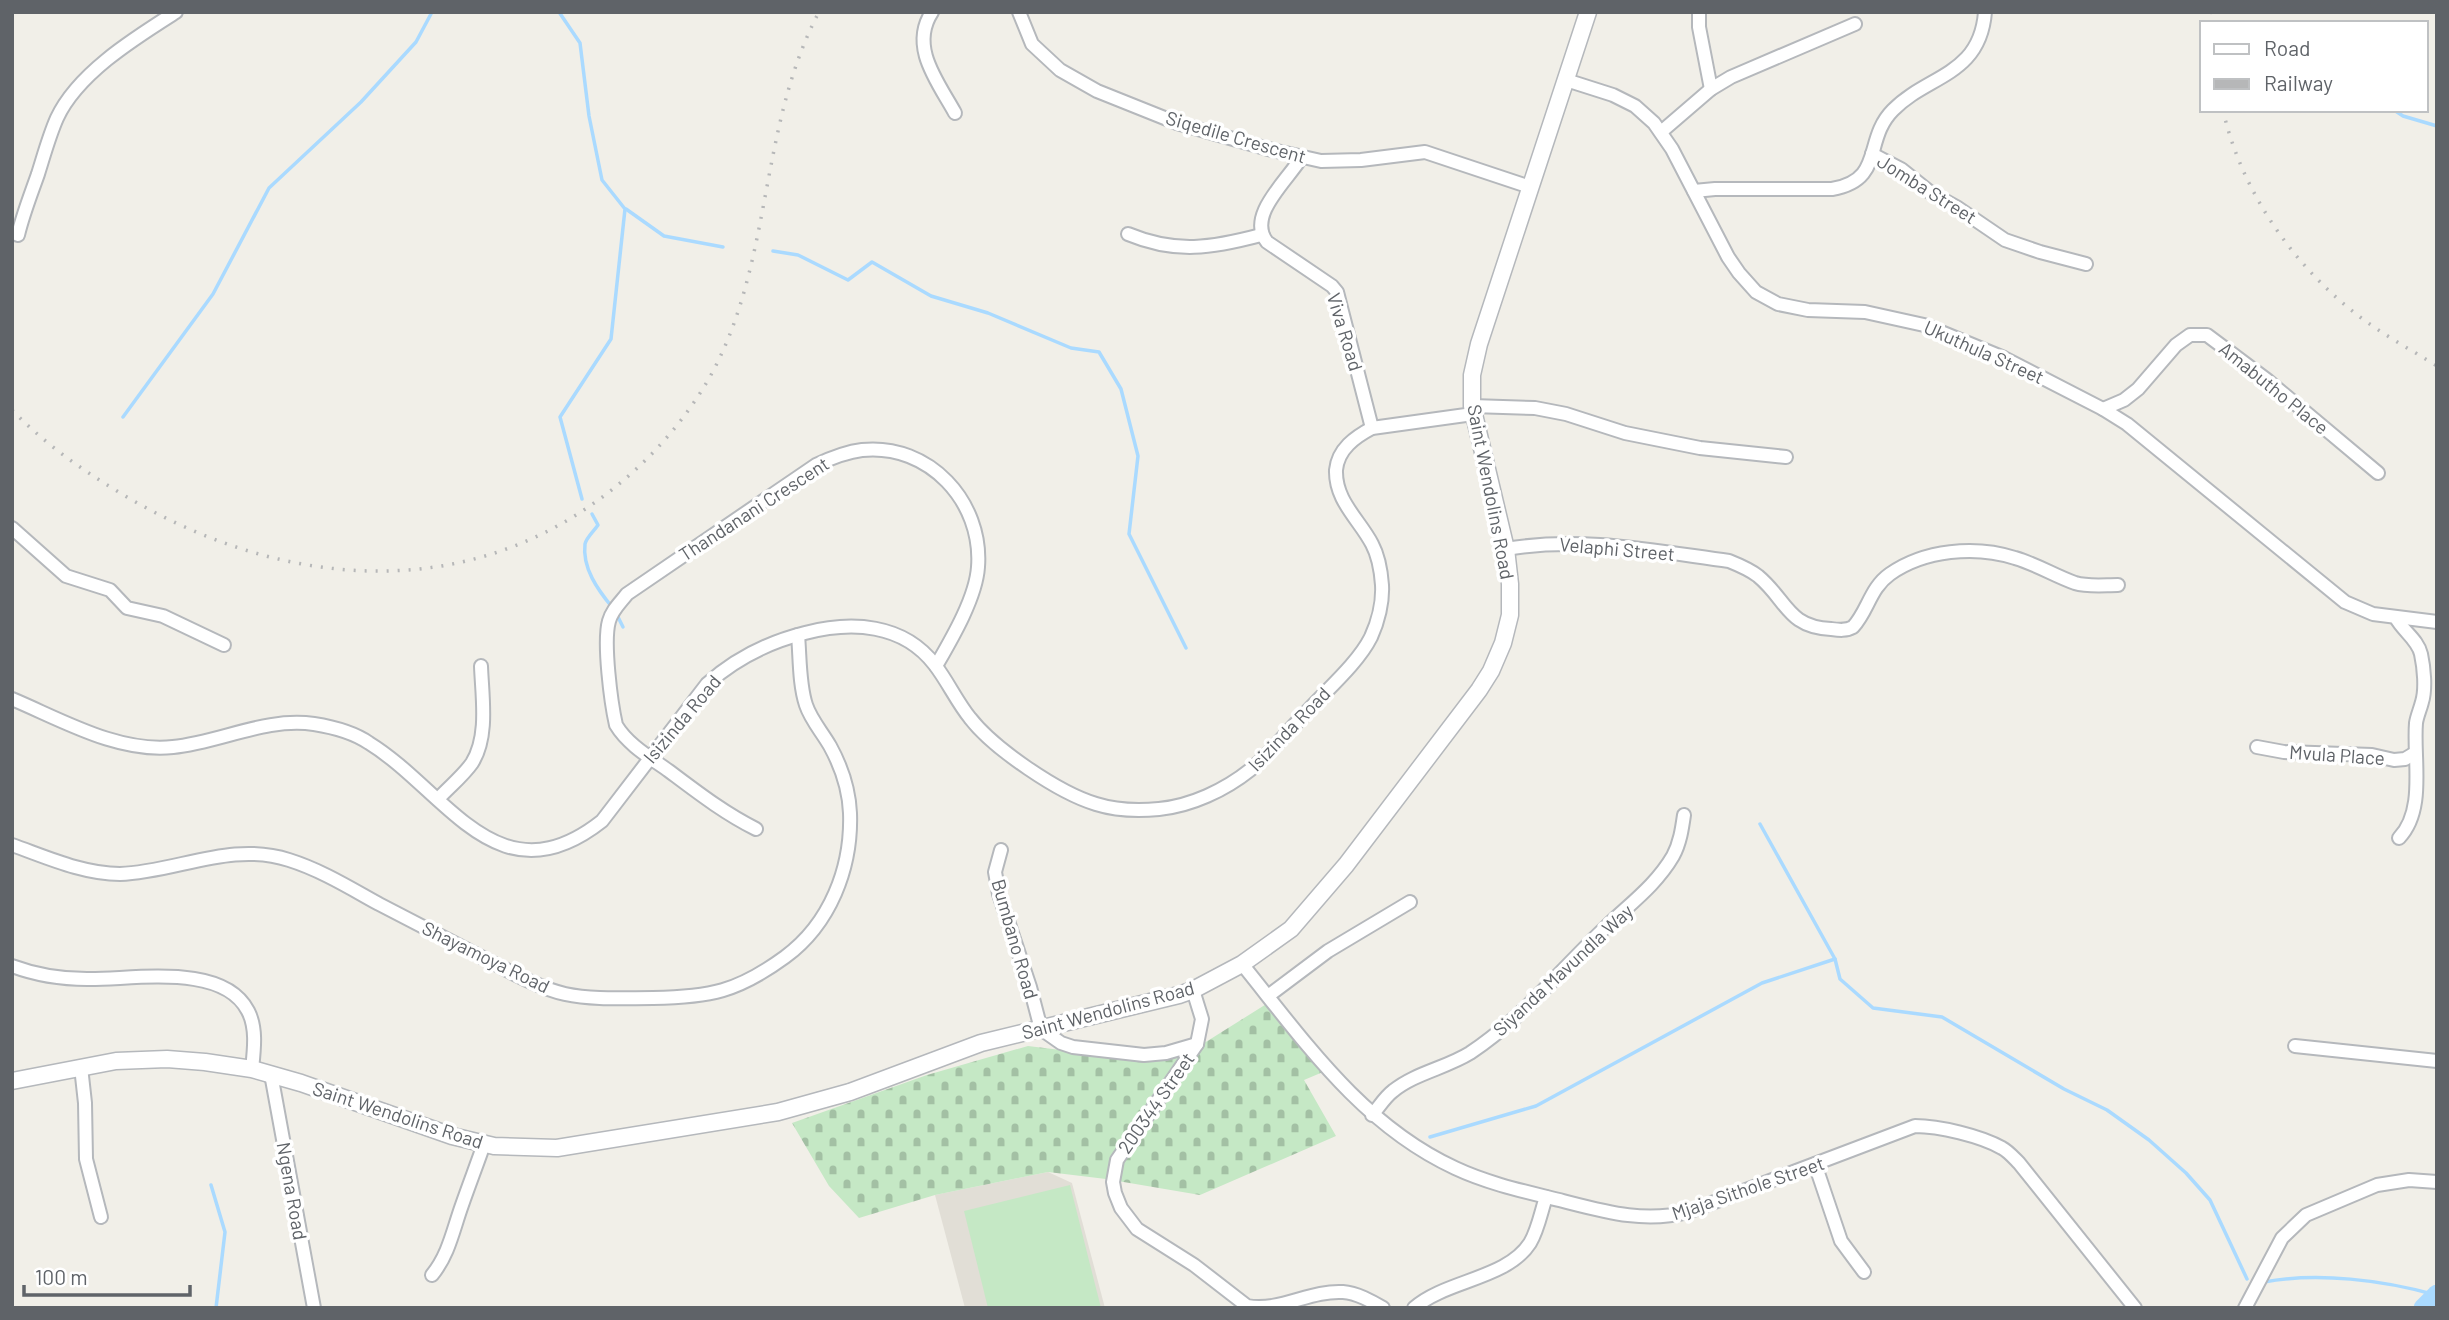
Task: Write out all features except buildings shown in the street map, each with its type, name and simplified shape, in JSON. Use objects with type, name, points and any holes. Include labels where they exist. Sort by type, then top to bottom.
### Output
[{"type":"street","points":[[18,235],[23,213],[58,116],[69,100],[96,70],[124,46],[176,12]]},
{"type":"street","points":[[932,12],[923,34],[923,50],[928,65],[955,113]]},
{"type":"street","name":"Siqedile Crescent","points":[[1019,12],[1032,44],[1043,57],[1078,82],[1177,123],[1301,158],[1343,161],[1425,152],[1530,187]]},
{"type":"street","name":"Saint Wendolins Road","points":[[12,1081],[116,1061],[167,1059],[252,1069],[452,1136],[484,1144],[557,1148],[778,1112],[850,1092],[981,1044],[1193,990],[1242,964],[1291,929],[1319,899],[1479,690],[1503,643],[1510,615],[1506,549],[1472,410],[1472,375],[1479,344],[1588,12]]},
{"type":"street","points":[[1699,12],[1699,27],[1711,89]]},
{"type":"street","points":[[1872,154],[1886,119],[1893,110],[1947,76],[1968,56],[1981,32],[1985,12]]},
{"type":"street","points":[[1661,132],[1711,89],[1731,77],[1855,24]]},
{"type":"street","name":"Ukuthula Street","points":[[1566,80],[1630,103],[1645,114],[1661,132],[1739,274],[1765,298],[1793,309],[1865,312],[1924,325],[2004,358],[2104,409],[2155,446],[2339,597],[2373,614],[2437,622]]},
{"type":"street","name":"Jomba Street","points":[[1694,191],[1832,190],[1846,187],[1863,176],[1872,154],[1901,169],[1931,193],[2005,240],[2086,264]]},
{"type":"street","points":[[1128,234],[1155,245],[1177,248],[1219,245],[1261,235],[1264,211],[1301,158]]},
{"type":"street","name":"Viva Road","points":[[1261,235],[1337,292],[1372,428]]},
{"type":"street","name":"Amabutho Place","points":[[2104,409],[2124,400],[2138,389],[2176,345],[2190,335],[2207,335],[2378,472]]},
{"type":"street","points":[[1472,410],[1535,408],[1566,414],[1625,433],[1700,448],[1786,457]]},
{"type":"street","name":"Isizinda Road","points":[[12,699],[107,738],[131,745],[157,748],[175,747],[262,726],[287,723],[313,724],[335,729],[369,742],[480,835],[503,846],[531,850],[565,844],[602,821],[707,684],[739,659],[798,635],[832,626],[872,627],[887,631],[913,645],[936,666],[980,730],[1042,777],[1096,804],[1129,810],[1161,809],[1194,801],[1231,784],[1251,769],[1343,672],[1371,637],[1379,614],[1382,588],[1379,560],[1372,543],[1338,493],[1336,469],[1344,448],[1358,435],[1372,428],[1472,410]]},
{"type":"street","name":"Thandanani Crescent","points":[[756,829],[732,817],[623,736],[614,718],[606,641],[608,622],[614,609],[627,594],[816,465],[839,454],[864,450],[893,451],[926,464],[944,477],[966,505],[977,542],[976,579],[936,666]]},
{"type":"street","points":[[12,528],[66,576],[110,590],[127,608],[163,616],[224,645]]},
{"type":"street","name":"Velaphi Street","points":[[1506,549],[1549,544],[1602,544],[1729,561],[1760,578],[1807,626],[1847,630],[1857,622],[1877,587],[1889,575],[1919,558],[1947,553],[1988,552],[2013,557],[2077,583],[2118,585]]},
{"type":"street","points":[[2396,618],[2418,646],[2424,688],[2423,701],[2416,720],[2414,804],[2409,828],[2399,838]]},
{"type":"street","name":"Shayamoya Road","points":[[12,845],[72,866],[114,873],[135,872],[230,855],[257,854],[275,857],[311,868],[496,964],[564,994],[601,998],[714,994],[771,967],[809,935],[824,917],[849,851],[850,813],[845,778],[805,702],[798,635]]},
{"type":"street","points":[[438,799],[471,764],[478,749],[482,733],[481,666]]},
{"type":"street","name":"Mvula Place","points":[[2257,747],[2284,752],[2372,755],[2394,760],[2405,759],[2416,753]]},
{"type":"street","name":"Siyanda Mavundla Way","points":[[1372,1115],[1390,1093],[1401,1085],[1469,1053],[1498,1033],[1530,1005],[1607,925],[1653,884],[1680,841],[1684,815]]},
{"type":"street","name":"Bumbano Road","points":[[1001,850],[995,872],[999,894],[1041,1029]]},
{"type":"street","points":[[1268,996],[1328,951],[1410,902]]},
{"type":"street","name":"Mjaja Sithole Street","points":[[1242,964],[1340,1082],[1372,1115],[1396,1135],[1456,1169],[1488,1181],[1624,1216],[1667,1217],[1688,1212],[1915,1126],[1942,1128],[2005,1149],[2135,1308]]},
{"type":"street","points":[[12,966],[47,976],[194,978],[222,986],[240,998],[249,1013],[254,1037],[252,1069]]},
{"type":"street","name":"200344 Street","points":[[1193,990],[1202,1019],[1197,1044],[1116,1160],[1113,1182],[1121,1208],[1138,1229],[1194,1265],[1247,1306],[1254,1308],[1282,1305],[1344,1292],[1384,1308]]},
{"type":"street","points":[[1041,1029],[1073,1047],[1144,1055],[1166,1053],[1197,1044]]},
{"type":"street","points":[[2295,1046],[2437,1061]]},
{"type":"street","points":[[81,1067],[86,1159],[101,1217]]},
{"type":"street","name":"Ngena Road","points":[[271,1074],[314,1308]]},
{"type":"street","points":[[432,1275],[443,1262],[484,1144]]},
{"type":"street","points":[[1815,1164],[1841,1241],[1864,1272]]},
{"type":"street","points":[[2245,1308],[2282,1238],[2306,1216],[2377,1185],[2409,1180],[2437,1182]]},
{"type":"street","points":[[1413,1308],[1426,1298],[1501,1266],[1522,1253],[1534,1235],[1546,1197]]},
{"type":"shaded area","points":[[1048,1172],[1072,1183],[1105,1308],[965,1308],[935,1195]]},
{"type":"green space","points":[[1268,1003],[1323,1072],[1304,1080],[1336,1136],[1200,1195],[1048,1172],[935,1195],[859,1218],[829,1186],[792,1123],[927,1075],[1028,1046],[1151,1061],[1201,1045]]},
{"type":"green space","points":[[1070,1185],[1101,1308],[988,1308],[964,1211]]},
{"type":"waterway","points":[[123,417],[213,294],[269,188],[361,102],[416,42],[432,12]]},
{"type":"waterway","points":[[559,12],[580,43],[589,116],[602,180],[625,209],[611,339],[560,417],[582,499]]},
{"type":"waterway","points":[[2397,112],[2437,126]]},
{"type":"waterway","points":[[626,209],[664,236],[723,247]]},
{"type":"waterway","points":[[773,251],[798,255],[848,280],[872,262],[931,296],[988,313],[1071,348],[1099,352],[1121,389],[1138,456],[1129,534],[1186,648]]},
{"type":"waterway","points":[[592,514],[598,525],[586,542],[586,562],[597,586],[612,607]]},
{"type":"waterway","points":[[616,613],[623,627]]},
{"type":"waterway","points":[[1760,824],[1835,959],[1840,979],[1873,1008],[1942,1017],[2064,1089],[2107,1110],[2149,1140],[2186,1173],[2210,1200],[2247,1279]]},
{"type":"waterway","points":[[1430,1137],[1536,1106],[1762,983],[1835,959]]},
{"type":"waterway","points":[[211,1185],[225,1232],[216,1308]]},
{"type":"waterway","points":[[2264,1282],[2306,1278],[2350,1279],[2394,1285],[2436,1295]]},
{"type":"waterway","points":[[2423,1308],[2437,1294]]},
{"type":"railway","points":[[12,410],[49,444],[89,473],[175,523],[235,547],[297,563],[360,571],[422,569],[484,556],[544,533],[601,498],[649,457],[690,409],[712,373],[732,330],[746,285],[786,100],[800,55],[819,12]]},
{"type":"railway","points":[[2212,12],[2214,21]]},
{"type":"railway","points":[[2224,112],[2231,140],[2257,198],[2292,251],[2313,275],[2360,317],[2437,366]]}]
